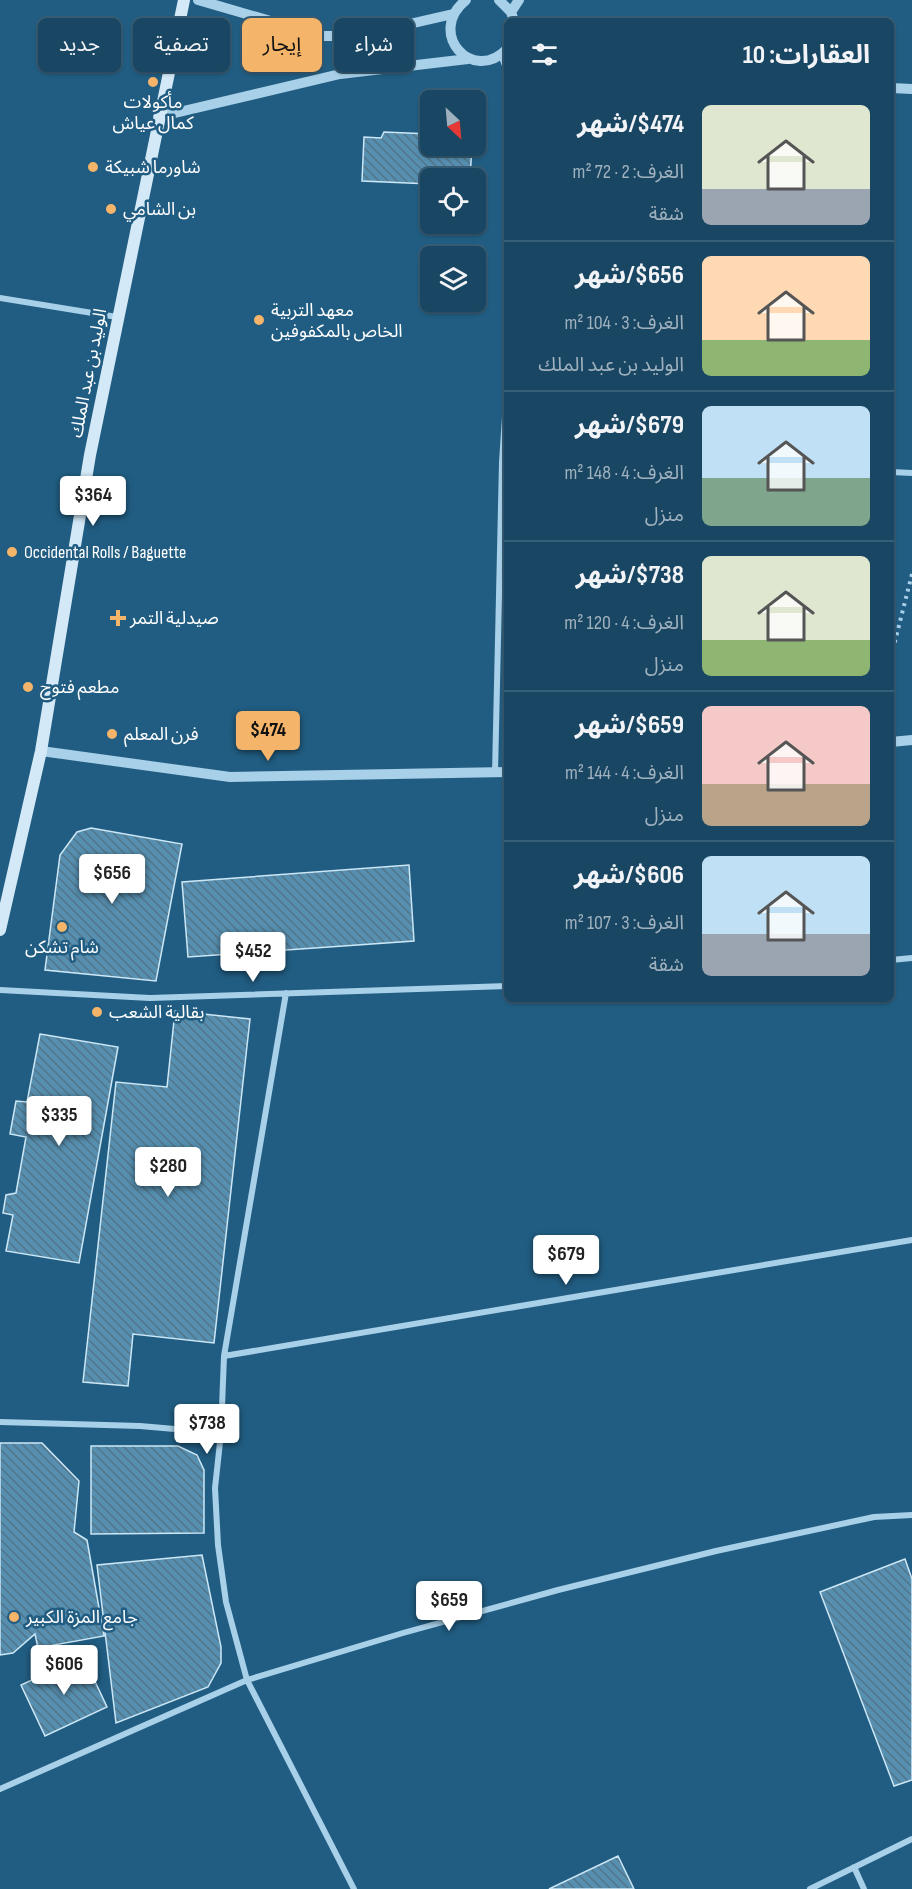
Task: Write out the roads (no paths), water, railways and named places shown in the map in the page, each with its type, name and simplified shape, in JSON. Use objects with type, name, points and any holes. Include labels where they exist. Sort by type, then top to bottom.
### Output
[{"type":"main road","name":"الوليد بن عبد الملك","points":[[0,930],[41,752],[90,455],[184,0]]},
{"type":"street","points":[[198,0],[303,33],[334,36]]},
{"type":"street","points":[[465,0],[453,15],[450,24],[453,44],[468,59]]},
{"type":"street","points":[[499,0],[513,16],[519,0]]},
{"type":"street","points":[[414,24],[453,15]]},
{"type":"street","points":[[158,117],[340,74],[468,59],[488,61],[504,53]]},
{"type":"street","points":[[894,88],[912,89]]},
{"type":"street","points":[[0,298],[117,317]]},
{"type":"street","points":[[894,472],[912,473]]},
{"type":"street","points":[[495,773],[504,493]]},
{"type":"street","points":[[894,742],[912,740]]},
{"type":"street","points":[[41,752],[230,777],[504,772]]},
{"type":"street","points":[[894,960],[912,958]]},
{"type":"street","points":[[0,990],[150,998],[504,986]]},
{"type":"street","points":[[286,993],[224,1356],[221,1433],[215,1488],[218,1545],[226,1602],[247,1680],[354,1889]]},
{"type":"street","points":[[224,1356],[912,1240]]},
{"type":"street","points":[[0,1422],[129,1425],[221,1433]]},
{"type":"street","points":[[0,1789],[247,1680],[402,1633],[570,1587],[716,1551],[874,1517],[912,1515]]},
{"type":"street","points":[[810,1889],[912,1839]]},
{"type":"street","points":[[854,1867],[864,1889]]},
{"type":"place","name":"مأكولات كمال عياش","points":[[153,82]]},
{"type":"place","name":"شاورما شبيكة","points":[[93,167]]},
{"type":"place","name":"بن الشامي","points":[[111,209]]},
{"type":"place","name":"معهد التربية الخاص بالمكفوفين","points":[[259,320]]},
{"type":"place","name":"Occidental Rolls / Baguette","points":[[12,552]]},
{"type":"place","name":"صيدلية التمر","points":[[118,618]]},
{"type":"place","name":"مطعم فتوح","points":[[28,687]]},
{"type":"place","name":"فرن المعلم","points":[[112,734]]},
{"type":"place","name":"شام تشكن","points":[[62,927]]},
{"type":"place","name":"بقالية الشعب","points":[[97,1012]]},
{"type":"place","name":"جامع المزة الكبير","points":[[14,1617]]}]
